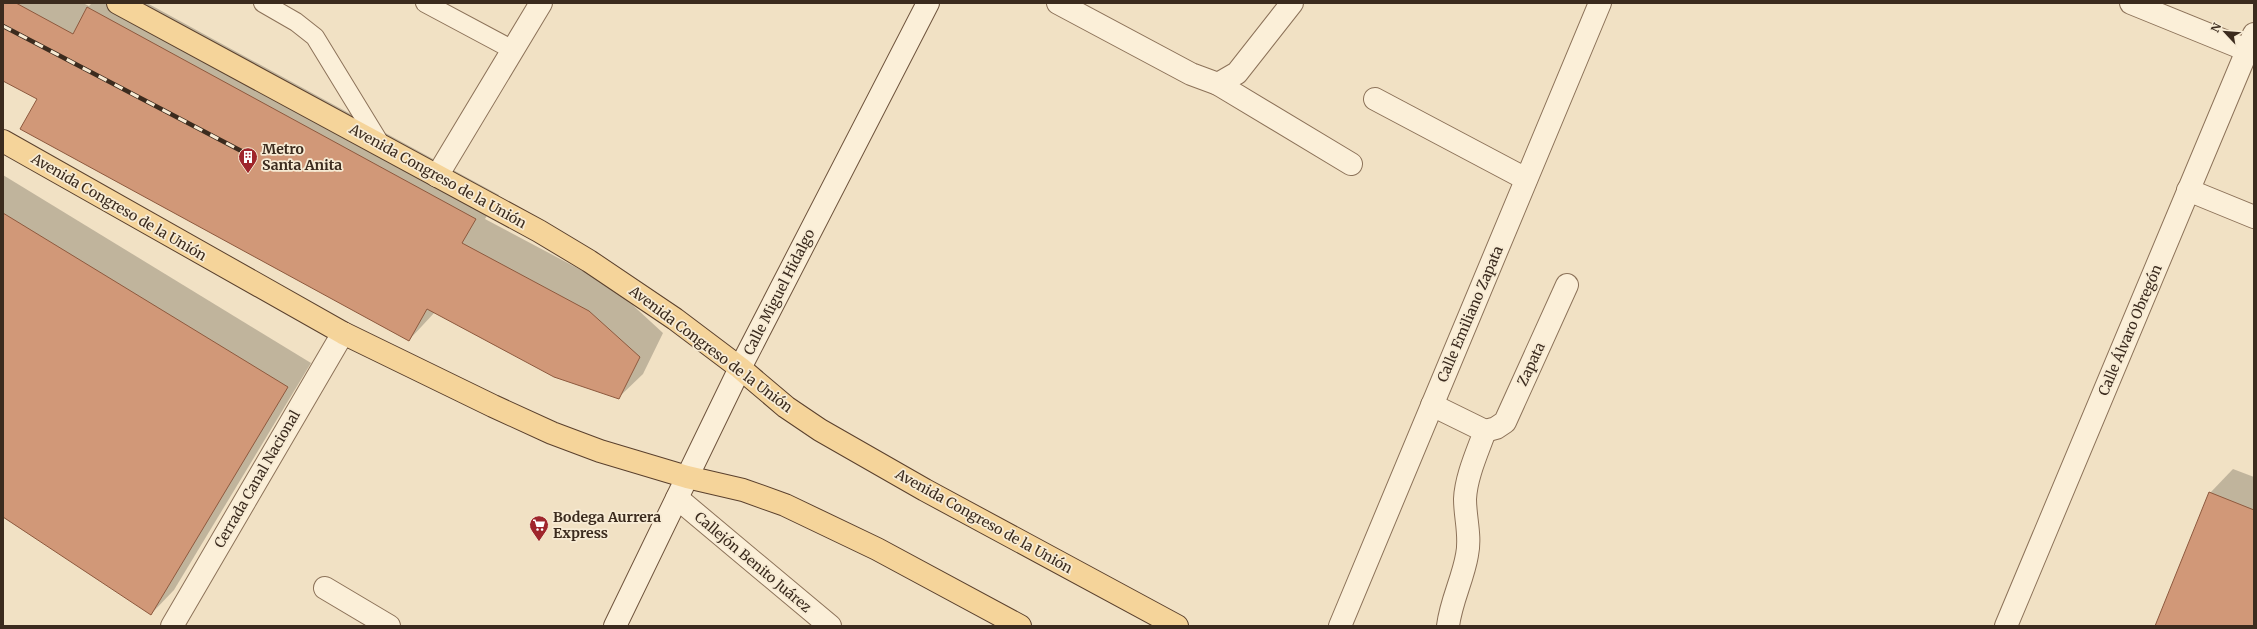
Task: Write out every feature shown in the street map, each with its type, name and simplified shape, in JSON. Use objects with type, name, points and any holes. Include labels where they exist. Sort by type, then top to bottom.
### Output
[{"type":"main road","name":"Avenida Congreso de la Unión","points":[[118,3],[539,231],[590,261],[675,319],[740,368],[786,407],[820,430],[924,490],[1177,626]]},
{"type":"main road","name":"Avenida Congreso de la Unión","points":[[3,141],[343,333],[552,433],[600,451],[687,477],[744,490],[785,505],[877,549],[1020,626]]},
{"type":"street","points":[[437,176],[541,3]]},
{"type":"street","name":"Calle Miguel Hidalgo","points":[[615,626],[740,368],[928,3]]},
{"type":"street","points":[[1058,3],[1191,74],[1218,84],[1351,164]]},
{"type":"street","points":[[1218,84],[1237,73],[1292,3]]},
{"type":"street","name":"Calle Emiliano Zapata","points":[[1340,626],[1600,3]]},
{"type":"street","points":[[2131,3],[2252,46]]},
{"type":"street","name":"Calle Álvaro Obregón","points":[[2006,626],[2188,190],[2252,46]]},
{"type":"street","points":[[1375,99],[1526,179]]},
{"type":"street","points":[[2188,190],[2254,217]]},
{"type":"street","name":"Zapata","points":[[1485,431],[1496,428],[1505,422],[1567,285]]},
{"type":"street","name":"Cerrada Canal Nacional","points":[[172,626],[343,333]]},
{"type":"street","points":[[1432,405],[1485,431],[1468,482],[1465,499],[1468,553],[1464,572],[1450,612],[1448,626]]},
{"type":"street","name":"Callejón Benito Juárez","points":[[677,498],[830,626]]},
{"type":"street","points":[[325,588],[389,626]]},
{"type":"lane","points":[[263,3],[296,22],[315,37],[381,145]]},
{"type":"lane","points":[[425,3],[513,50]]},
{"type":"building","name":"Metro Santa Anita","points":[[3,3],[16,3],[73,34],[87,7],[476,219],[462,243],[589,311],[640,357],[619,399],[554,377],[427,309],[409,341],[20,129],[37,99],[3,81]]},
{"type":"building","points":[[3,213],[288,387],[151,615],[3,517]]},
{"type":"building","points":[[2209,492],[2254,510],[2254,626],[2155,626]]},
{"type":"railway","points":[[3,26],[249,155]]},
{"type":"place","name":"Metro Santa Anita","points":[[248,174]]},
{"type":"place","name":"Bodega Aurrera Express","points":[[539,542]]}]
